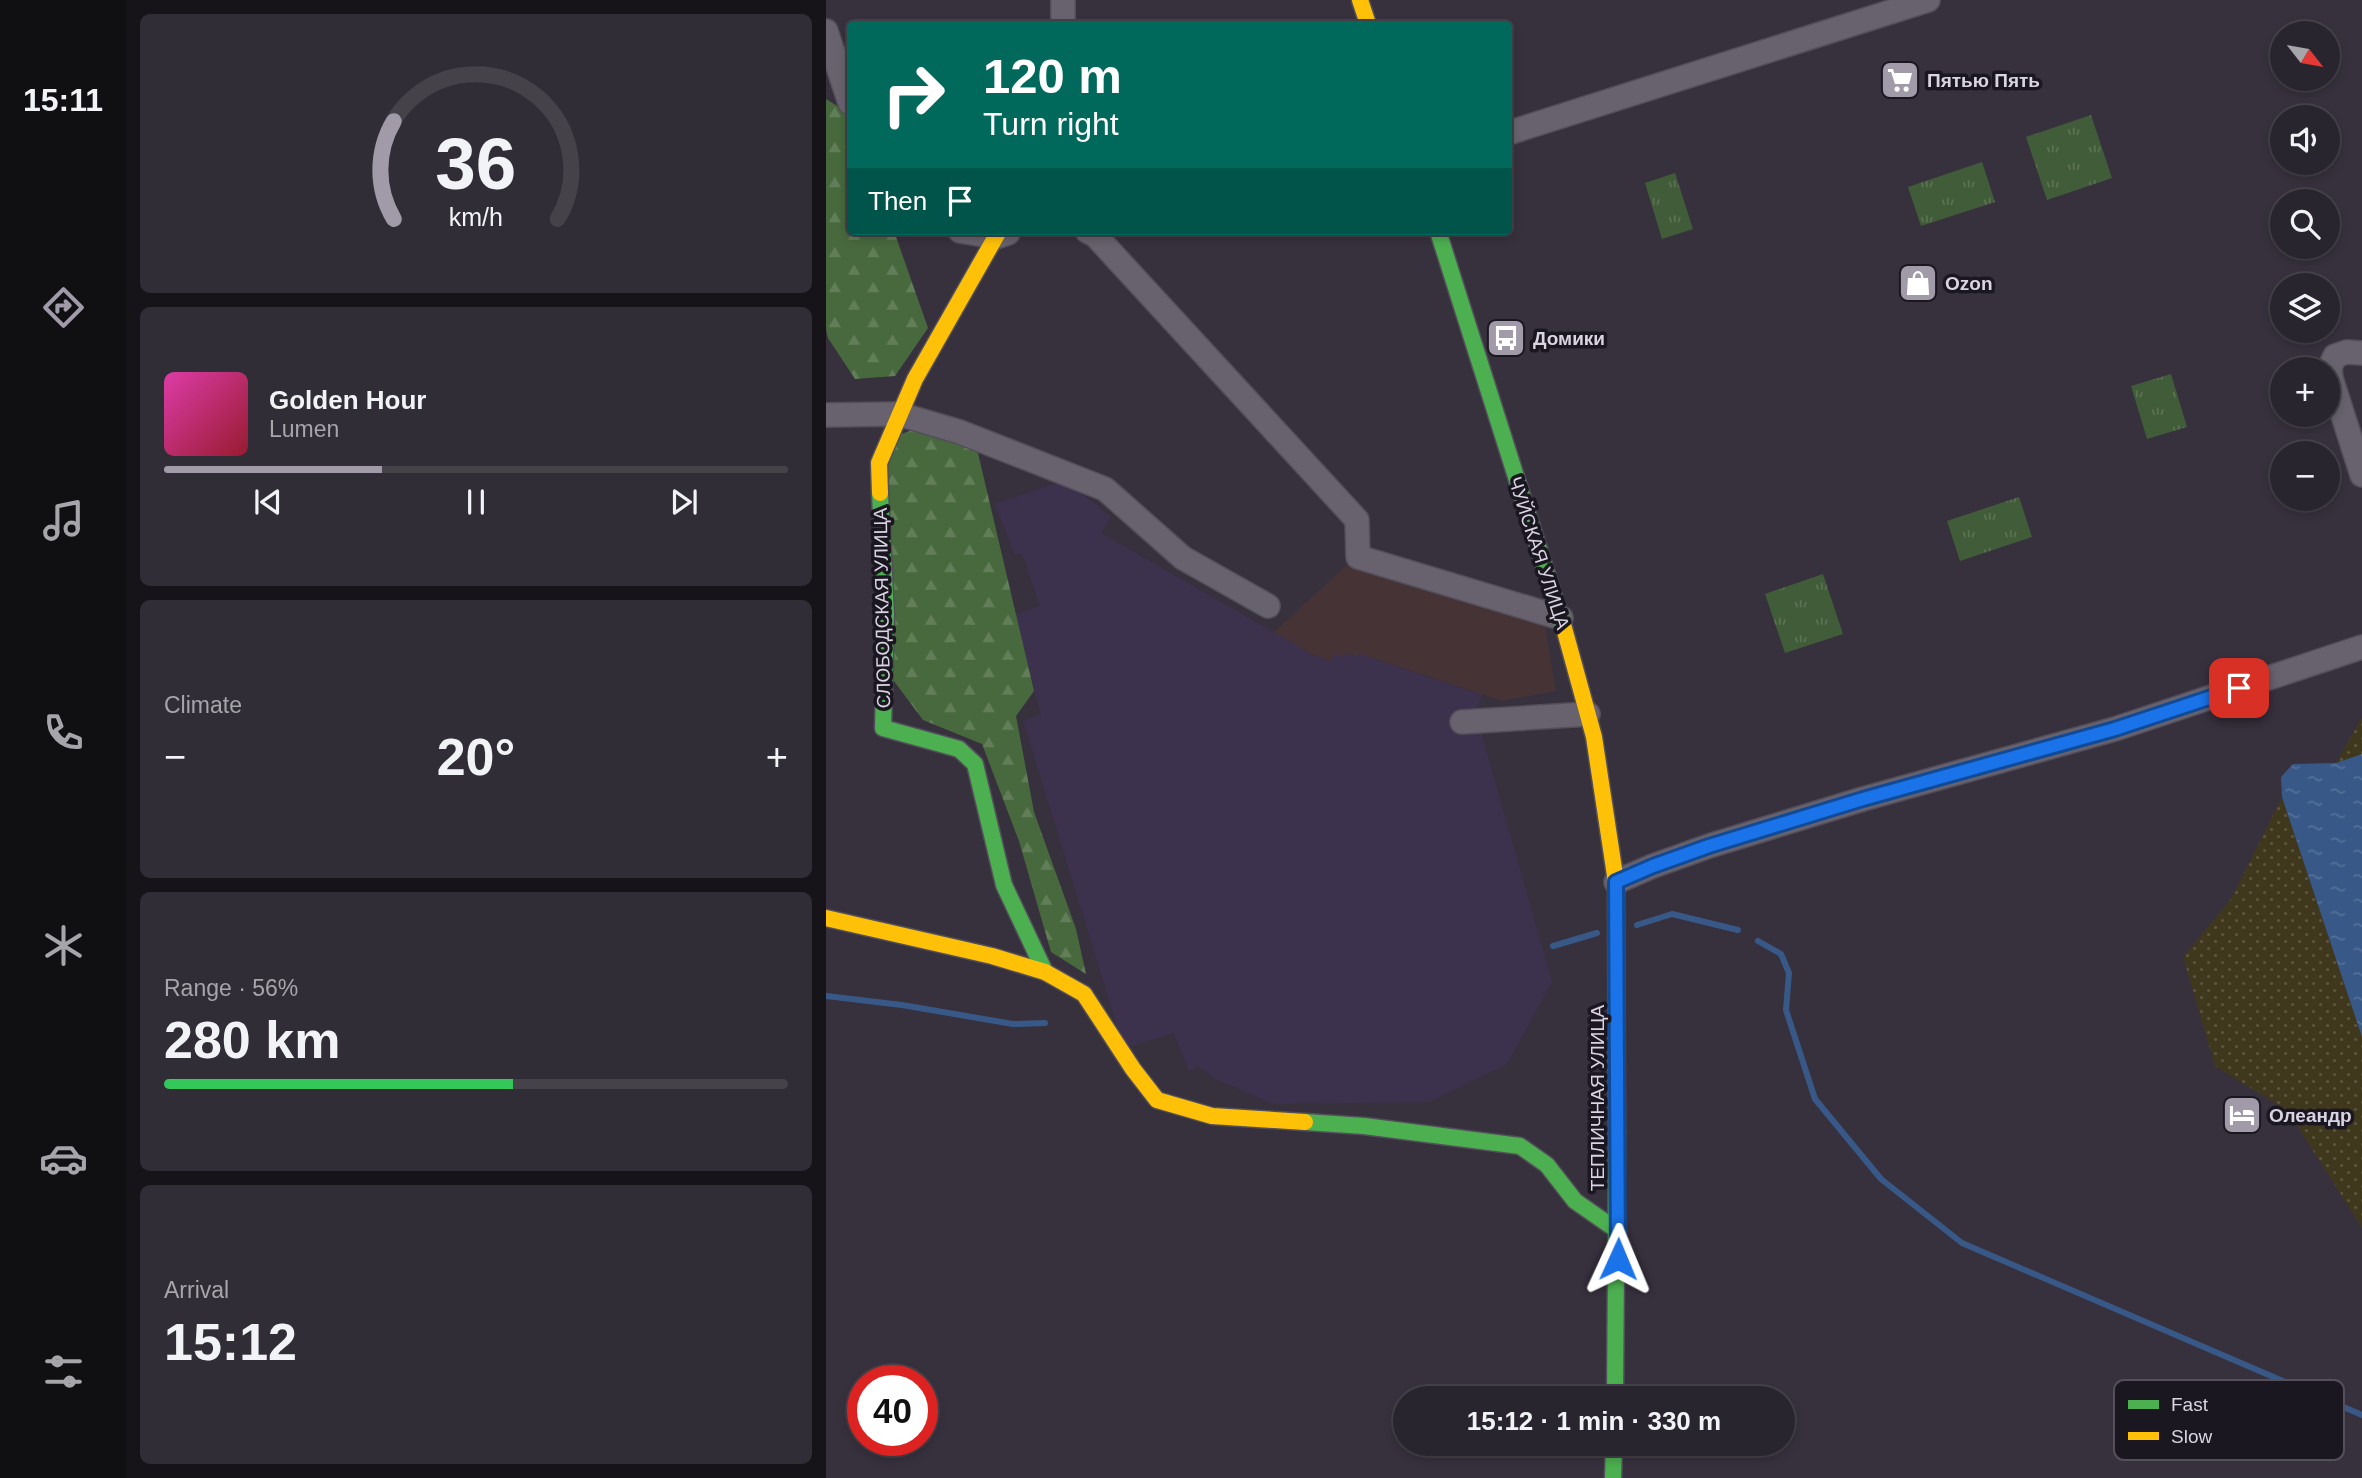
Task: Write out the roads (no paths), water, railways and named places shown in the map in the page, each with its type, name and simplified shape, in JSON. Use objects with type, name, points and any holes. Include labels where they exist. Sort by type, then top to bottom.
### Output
[{"type":"street","points":[[1063,0],[1063,21]]},
{"type":"street","points":[[1360,0],[1367,21]]},
{"type":"street","points":[[1512,132],[1928,0]]},
{"type":"street","points":[[826,31],[847,94]]},
{"type":"street","name":"СЛОБОДСКАЯ УЛИЦА","points":[[1001,235],[915,379],[879,463],[886,615],[883,729],[959,748],[975,764],[1004,885],[1045,972]]},
{"type":"street","points":[[1095,235],[1357,520],[1358,557],[1560,618]]},
{"type":"street","name":"ЧУЙСКАЯ УЛИЦА","points":[[1439,235],[1588,714],[1594,737],[1616,882]]},
{"type":"street","points":[[2362,353],[2347,352],[2335,356],[2330,367],[2331,378],[2362,475]]},
{"type":"street","points":[[826,415],[899,414],[960,432],[1105,489],[1183,558],[1268,606]]},
{"type":"street","points":[[1616,882],[1709,846],[1863,799],[2115,729],[2362,647]]},
{"type":"street","points":[[1462,722],[1588,714]]},
{"type":"street","name":"ТЕПЛИЧНАЯ УЛИЦА","points":[[1615,1386],[1618,1231],[1616,882]]},
{"type":"street","points":[[826,918],[992,956],[1045,972],[1084,994],[1133,1069],[1157,1100],[1212,1116],[1364,1126],[1520,1146],[1547,1165],[1575,1201],[1618,1231]]},
{"type":"street","points":[[1613,1478],[1614,1456]]},
{"type":"water","points":[[2362,754],[2362,1037],[2282,797],[2281,777],[2293,764],[2336,763]]},
{"type":"waterway","points":[[1637,925],[1672,914],[1738,930]]},
{"type":"waterway","points":[[1553,946],[1597,933]]},
{"type":"waterway","points":[[1758,941],[1781,954],[1789,973],[1786,1010],[1815,1099],[1881,1179],[1962,1243],[2281,1380]]},
{"type":"waterway","points":[[826,996],[902,1005],[1013,1024],[1045,1023]]},
{"type":"waterway","points":[[2344,1407],[2362,1415]]},
{"type":"place","name":"Пятью Пять","points":[[1900,80]]},
{"type":"place","name":"Ozon","points":[[1918,283]]},
{"type":"place","name":"Домики","points":[[1506,338]]},
{"type":"place","name":"Олеандр","points":[[2242,1115]]}]
